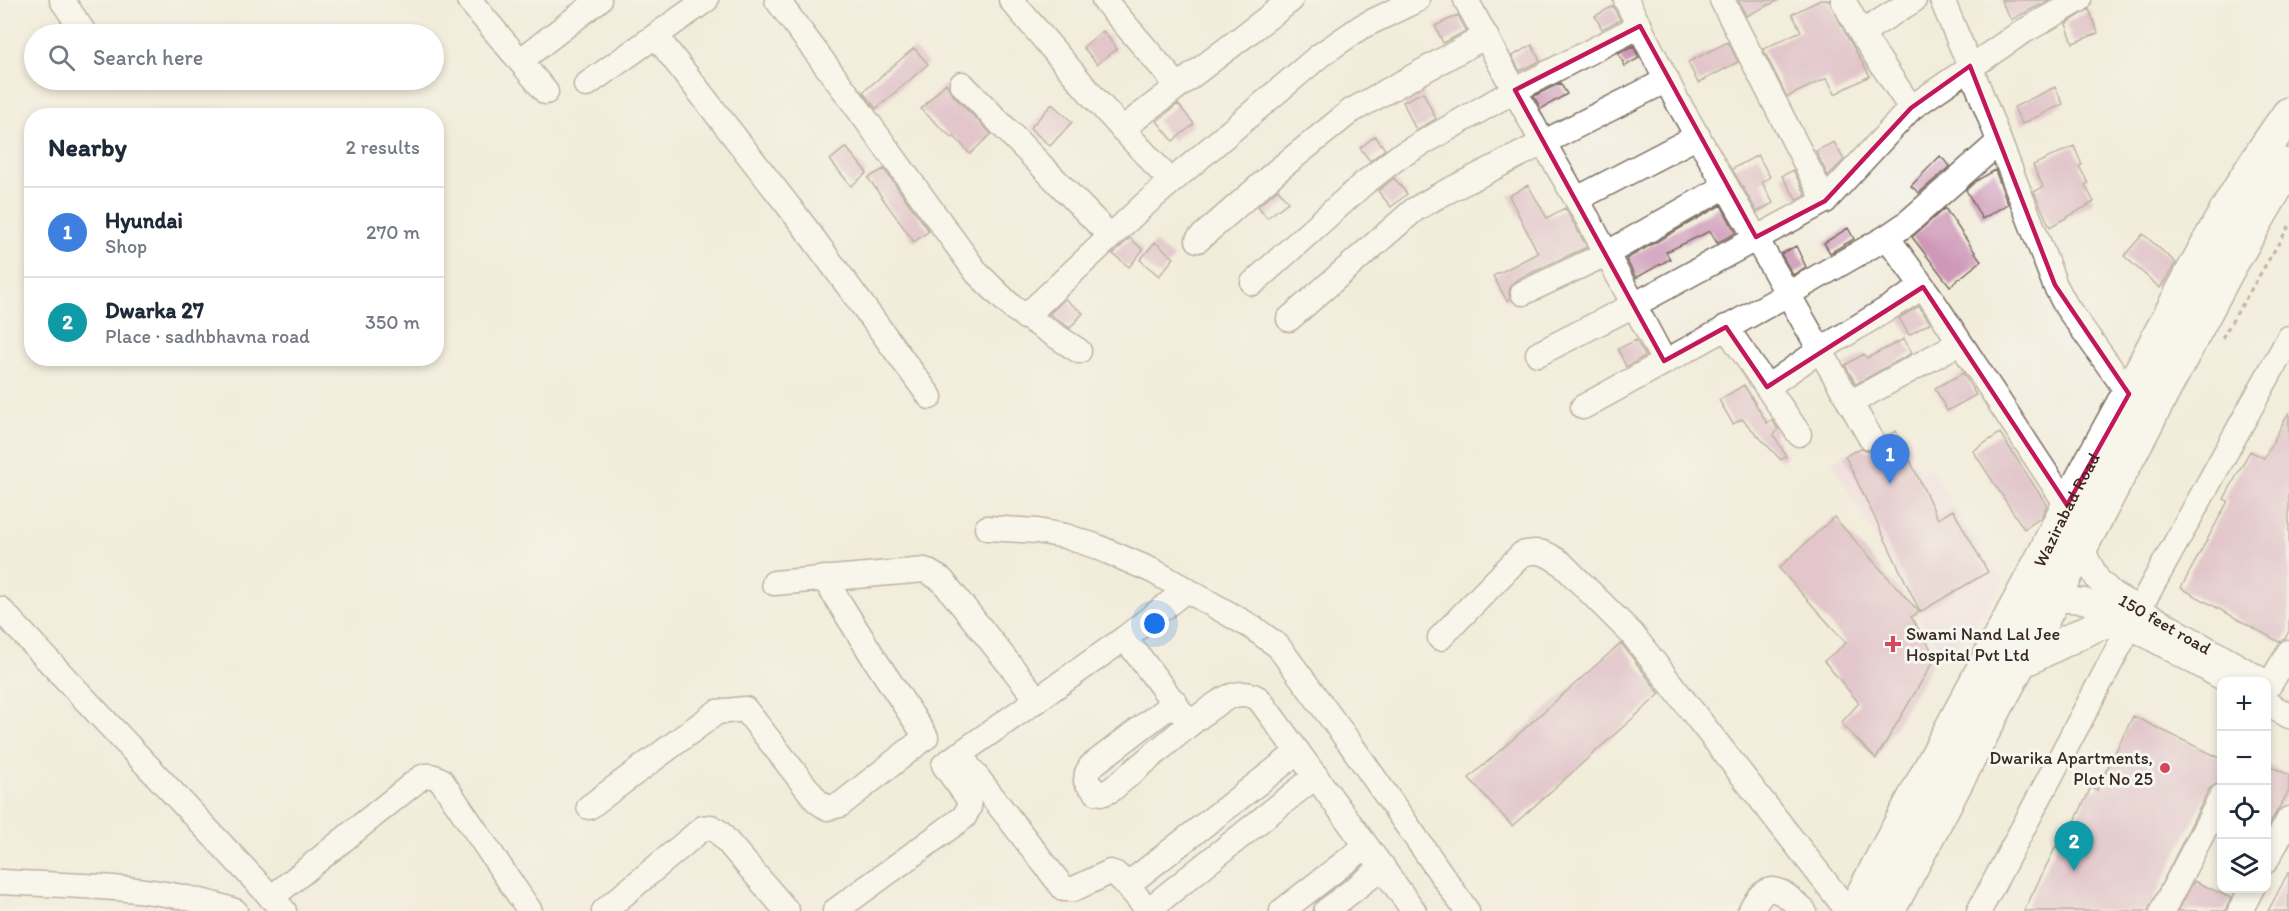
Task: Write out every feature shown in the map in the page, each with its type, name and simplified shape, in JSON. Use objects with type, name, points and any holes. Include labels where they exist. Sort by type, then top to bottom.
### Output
[{"type":"highway","name":"Wazirabad Road","points":[[1888,911],[2228,269],[2280,160],[2289,114]]},
{"type":"highway","name":"Wazirabad Road","points":[[1854,911],[2040,563],[2067,505],[2129,394],[2226,209],[2280,160]]},
{"type":"main road","points":[[2019,663],[2098,625],[2130,619]]},
{"type":"street","points":[[62,0],[78,24]]},
{"type":"street","points":[[469,0],[546,92]]},
{"type":"street","points":[[520,61],[599,0]]},
{"type":"street","points":[[586,85],[706,0]]},
{"type":"street","points":[[777,0],[977,273],[1002,300],[1079,351]]},
{"type":"street","points":[[1011,0],[1122,129],[1171,182]]},
{"type":"street","points":[[1104,0],[1178,86]]},
{"type":"street","points":[[1024,316],[1171,182],[1328,49],[1361,27],[1417,0]]},
{"type":"street","points":[[1466,0],[1664,361]]},
{"type":"street","points":[[1626,0],[1698,136],[1870,437]]},
{"type":"street","points":[[1722,0],[1825,201]]},
{"type":"street","points":[[1843,0],[1860,33],[1911,108]]},
{"type":"street","points":[[1860,33],[1914,0]]},
{"type":"street","points":[[1942,0],[2055,285],[2066,306],[2129,394]]},
{"type":"street","points":[[1538,354],[1634,305],[1825,201],[1911,108],[2019,34],[2079,0]]},
{"type":"street","points":[[1122,129],[1178,86],[1275,4]]},
{"type":"street","points":[[1253,283],[1363,184],[1398,157],[1515,90],[1640,26]]},
{"type":"street","points":[[657,36],[804,226],[930,397]]},
{"type":"street","points":[[1198,240],[1350,111],[1486,36]]},
{"type":"street","points":[[1289,319],[1414,210],[1667,80]]},
{"type":"street","points":[[962,84],[1110,236]]},
{"type":"street","points":[[1577,199],[1698,136]]},
{"type":"street","points":[[1583,406],[1887,237],[1906,224],[1999,142]]},
{"type":"street","points":[[1523,294],[1606,254],[1726,186]]},
{"type":"street","points":[[1887,237],[1923,287],[2067,505]]},
{"type":"street","points":[[1767,387],[1820,350],[1923,287]]},
{"type":"street","points":[[1726,327],[1799,434]]},
{"type":"street","points":[[1978,911],[2130,619],[2289,338]]},
{"type":"street","points":[[1850,404],[1959,343]]},
{"type":"street","points":[[987,528],[1037,531],[1065,536],[1095,546],[1153,571],[1252,627],[1278,646],[1349,742],[1467,911]]},
{"type":"street","name":"150 feet road","points":[[2081,548],[2097,580],[2114,595],[2130,619],[2224,677]]},
{"type":"street","points":[[1440,638],[1522,554],[1533,550],[1547,553],[1561,563],[1632,634],[1848,911]]},
{"type":"street","points":[[774,583],[925,570],[942,580],[1038,700]]},
{"type":"street","points":[[824,578],[926,737],[951,759],[1064,889],[1074,888],[1110,872],[1116,874],[1127,885],[1147,911],[1316,776]]},
{"type":"street","points":[[951,759],[1125,638],[1186,590]]},
{"type":"street","name":"150 feet road","points":[[2053,599],[2085,601],[2130,619],[2273,697]]},
{"type":"street","points":[[0,609],[278,905],[409,787],[423,776],[432,775],[441,780],[530,911]]},
{"type":"street","points":[[1125,638],[1190,724]]},
{"type":"street","points":[[2273,697],[2289,652]]},
{"type":"street","points":[[1175,702],[1091,766],[1086,781],[1096,792],[1104,793],[1111,790],[1190,724],[1236,693],[1249,693],[1258,699],[1414,911]]},
{"type":"street","points":[[589,807],[717,712],[745,709],[817,801],[827,808],[840,805],[926,737]]},
{"type":"street","points":[[1127,885],[1298,752]]},
{"type":"street","points":[[835,911],[964,817],[969,807],[968,798],[951,759]]},
{"type":"street","points":[[2162,911],[2217,806]]},
{"type":"street","points":[[2271,852],[2289,819]]},
{"type":"street","points":[[604,911],[703,828],[711,828],[720,832],[787,911]]},
{"type":"street","points":[[1282,911],[1366,846]]},
{"type":"street","points":[[1326,911],[1383,867]]},
{"type":"street","points":[[0,882],[129,889],[203,900],[235,911]]},
{"type":"street","points":[[1750,911],[1762,893],[1768,890],[1783,893],[1804,911]]},
{"type":"street","points":[[2240,911],[2249,893]]},
{"type":"highlighted area","points":[[1640,26],[1756,237],[1825,201],[1911,108],[1970,66],[2055,285],[2129,394],[2067,505],[1923,287],[1767,387],[1726,327],[1664,361],[1515,90]]},
{"type":"shaded area","points":[[1896,428],[1920,472],[1929,467],[2004,583],[1946,661],[1832,461]]},
{"type":"building","points":[[1738,0],[1779,0],[1746,16]]},
{"type":"building","points":[[1820,0],[1829,0],[1870,76],[1835,94],[1827,78],[1787,97],[1763,49],[1801,31],[1792,14]]},
{"type":"building","points":[[2001,0],[2050,0],[2011,20]]},
{"type":"building","points":[[1613,6],[1620,20],[1602,29],[1595,16]]},
{"type":"building","points":[[2089,9],[2098,33],[2073,43],[2066,24]]},
{"type":"building","points":[[1458,15],[1466,31],[1443,43],[1435,26]]},
{"type":"building","points":[[1103,31],[1117,49],[1097,64],[1083,47]]},
{"type":"building","points":[[1728,42],[1738,62],[1698,83],[1688,62]]},
{"type":"building","points":[[1532,45],[1540,61],[1520,71],[1512,56]]},
{"type":"building","points":[[1633,46],[1639,58],[1625,66],[1618,53]]},
{"type":"building","points":[[914,48],[928,64],[876,109],[863,92]]},
{"type":"building","points":[[946,83],[952,94],[991,134],[970,154],[954,136],[952,138],[921,109]]},
{"type":"building","points":[[1560,83],[1567,94],[1541,109],[1534,96]]},
{"type":"building","points":[[2055,87],[2063,104],[2022,124],[2014,107]]},
{"type":"building","points":[[1423,92],[1436,119],[1416,130],[1403,102]]},
{"type":"building","points":[[1052,104],[1072,122],[1050,146],[1030,128]]},
{"type":"building","points":[[1178,104],[1194,124],[1173,141],[1157,121]]},
{"type":"building","points":[[1375,136],[1385,149],[1370,161],[1360,148]]},
{"type":"building","points":[[1834,142],[1844,160],[1828,176],[1816,151]]},
{"type":"building","points":[[2074,146],[2082,165],[2079,166],[2088,183],[2085,185],[2094,202],[2050,227],[2034,192],[2043,187],[2033,165]]},
{"type":"building","points":[[846,147],[867,173],[851,186],[830,160]]},
{"type":"building","points":[[1758,155],[1770,177],[1762,182],[1773,203],[1757,212],[1732,169]]},
{"type":"building","points":[[1940,156],[1950,166],[1919,193],[1911,186]]},
{"type":"building","points":[[884,169],[929,231],[914,242],[868,178]]},
{"type":"building","points":[[1793,170],[1806,195],[1797,200],[1782,176]]},
{"type":"building","points":[[1995,170],[2008,204],[1982,219],[1966,190]]},
{"type":"building","points":[[1394,178],[1407,194],[1391,207],[1378,191]]},
{"type":"building","points":[[1528,185],[1547,218],[1565,208],[1587,247],[1516,280],[1511,285],[1510,299],[1507,301],[1493,276],[1538,253],[1509,196]]},
{"type":"building","points":[[1278,189],[1288,202],[1267,218],[1258,206]]},
{"type":"building","points":[[1721,205],[1736,233],[1717,243],[1710,231],[1666,252],[1670,259],[1636,278],[1626,259]]},
{"type":"building","points":[[1945,208],[1981,261],[1950,286],[1912,237]]},
{"type":"building","points":[[1848,228],[1854,239],[1830,253],[1824,243]]},
{"type":"building","points":[[2143,234],[2176,263],[2160,288],[2124,256]]},
{"type":"building","points":[[1130,238],[1143,250],[1129,267],[1113,254]]},
{"type":"building","points":[[1155,242],[1174,258],[1159,276],[1140,260]]},
{"type":"building","points":[[1796,246],[1806,267],[1793,275],[1781,254]]},
{"type":"building","points":[[1065,299],[1083,313],[1070,328],[1049,314]]},
{"type":"building","points":[[1919,306],[1930,323],[1909,335],[1899,318]]},
{"type":"building","points":[[1904,339],[1912,353],[1856,384],[1845,365],[1864,354],[1867,358]]},
{"type":"building","points":[[1636,340],[1645,356],[1626,367],[1618,349]]},
{"type":"building","points":[[1963,373],[1976,395],[1947,411],[1935,388]]},
{"type":"building","points":[[1744,385],[1767,423],[1772,420],[1778,429],[1774,435],[1786,456],[1781,460],[1742,419],[1733,424],[1719,400]]},
{"type":"building","points":[[2289,412],[2289,631],[2285,639],[2279,642],[2181,588],[2228,501],[2224,499],[2250,451],[2264,458]]},
{"type":"building","points":[[1896,431],[1938,519],[1953,510],[1988,572],[1920,612],[1845,456],[1861,448],[1869,451],[1877,450],[1882,445],[1884,437]]},
{"type":"building","points":[[2000,433],[2047,505],[2041,518],[2024,529],[1973,451]]},
{"type":"building","points":[[1834,517],[1919,612],[1911,617],[1936,657],[1876,759],[1841,723],[1859,703],[1824,661],[1846,643],[1779,568]]},
{"type":"building","points":[[1621,643],[1660,694],[1512,826],[1469,778]]},
{"type":"building","points":[[2133,716],[2217,757],[2217,784],[2209,789],[2148,911],[2024,911],[2056,846],[2062,849],[2091,787],[2097,790]]},
{"type":"building","points":[[2271,766],[2289,775],[2289,791],[2271,822]]},
{"type":"building","points":[[2289,871],[2289,911],[2268,911]]},
{"type":"building","points":[[2194,881],[2231,898],[2225,911],[2178,911]]},
{"type":"place","name":"Hyundai","points":[[1890,484]]},
{"type":"place","name":"Swami Nand Lal Jee Hospital Pvt Ltd","points":[[1893,644]]},
{"type":"place","name":"Dwarika Apartments, Plot No 25","points":[[2165,768]]},
{"type":"place","name":"Dwarka 27","points":[[2074,871]]}]
